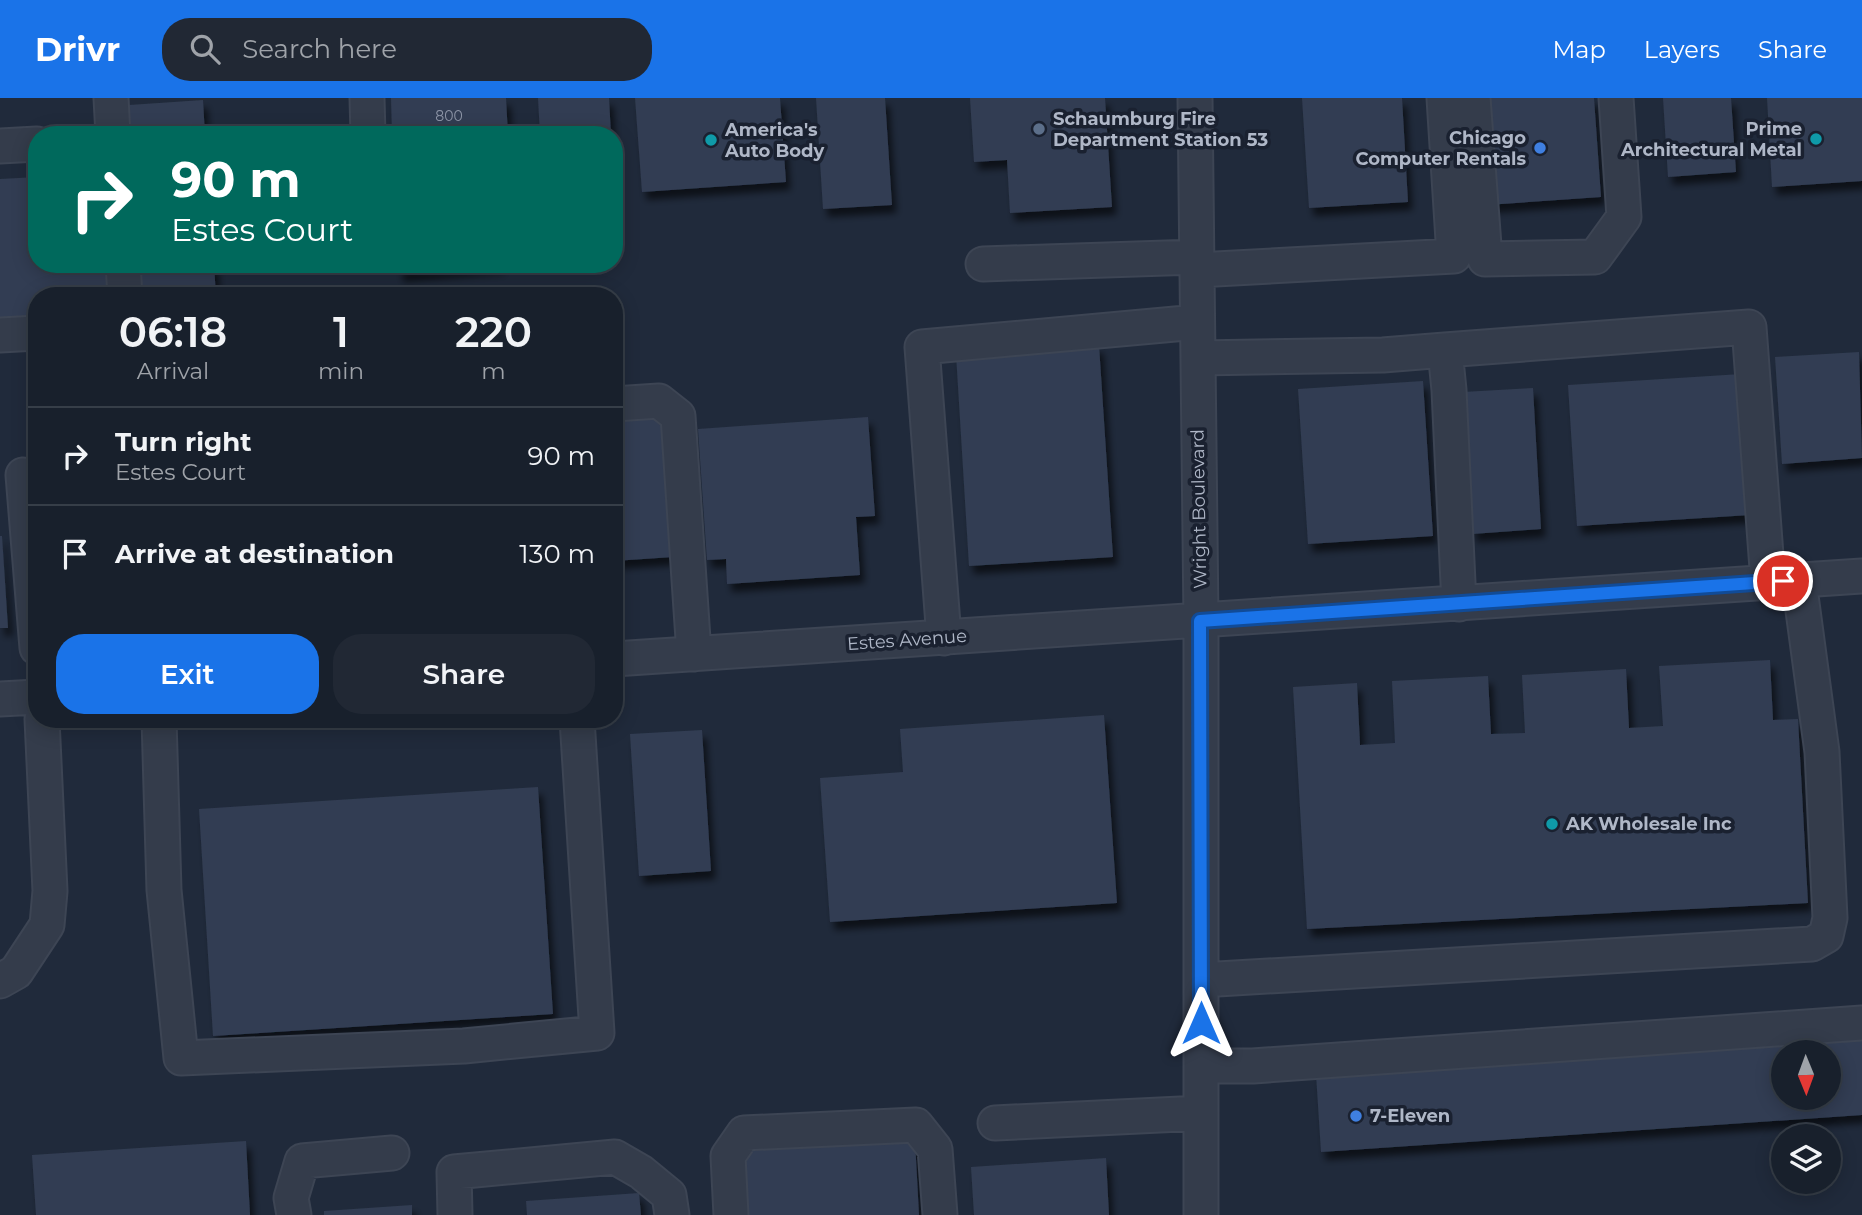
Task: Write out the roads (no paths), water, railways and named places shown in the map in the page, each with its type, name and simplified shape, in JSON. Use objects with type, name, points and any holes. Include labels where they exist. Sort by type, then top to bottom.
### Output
[{"type":"street","points":[[110,98],[112,126]]},
{"type":"street","points":[[367,98],[368,126]]},
{"type":"street","name":"Wright Boulevard","points":[[1195,98],[1200,621],[1201,1215]]},
{"type":"street","points":[[983,264],[1197,263],[1454,256],[1444,98]]},
{"type":"street","points":[[1473,98],[1485,259],[1595,257],[1624,217],[1616,98]]},
{"type":"street","points":[[0,146],[28,144]]},
{"type":"street","points":[[944,638],[922,347],[1197,322]]},
{"type":"street","points":[[1198,359],[1383,355],[1749,327],[1783,581],[1822,752],[1830,918],[1826,936],[1812,944],[1201,980]]},
{"type":"street","points":[[0,335],[28,333]]},
{"type":"street","points":[[1444,350],[1449,390],[1459,604]]},
{"type":"street","points":[[623,403],[659,401],[678,416],[694,654]]},
{"type":"street","points":[[23,475],[28,537]]},
{"type":"street","name":"Estes Avenue","points":[[623,658],[1862,576]]},
{"type":"street","points":[[0,699],[28,697]]},
{"type":"street","points":[[0,981],[16,972],[47,925],[50,891],[42,728]]},
{"type":"street","points":[[159,728],[164,890],[181,1058],[464,1046],[597,1033],[578,728]]},
{"type":"street","points":[[1201,1066],[1253,1066],[1862,1023]]},
{"type":"street","points":[[995,1123],[1201,1113]]},
{"type":"street","points":[[731,1215],[727,1156],[744,1133],[916,1125],[935,1149],[940,1215]]},
{"type":"street","points":[[294,1215],[291,1198],[302,1161],[392,1153]]},
{"type":"street","points":[[455,1215],[454,1172],[615,1157],[641,1172],[669,1195],[672,1215]]},
{"type":"place","name":"Schaumburg Fire Department Station 53","points":[[1039,129]]},
{"type":"place","name":"Prime Architectural Metal","points":[[1816,139]]},
{"type":"place","name":"America's Auto Body","points":[[711,140]]},
{"type":"place","name":"Chicago Computer Rentals","points":[[1540,148]]},
{"type":"place","name":"AK Wholesale Inc","points":[[1552,824]]},
{"type":"place","name":"7-Eleven","points":[[1356,1116]]}]
